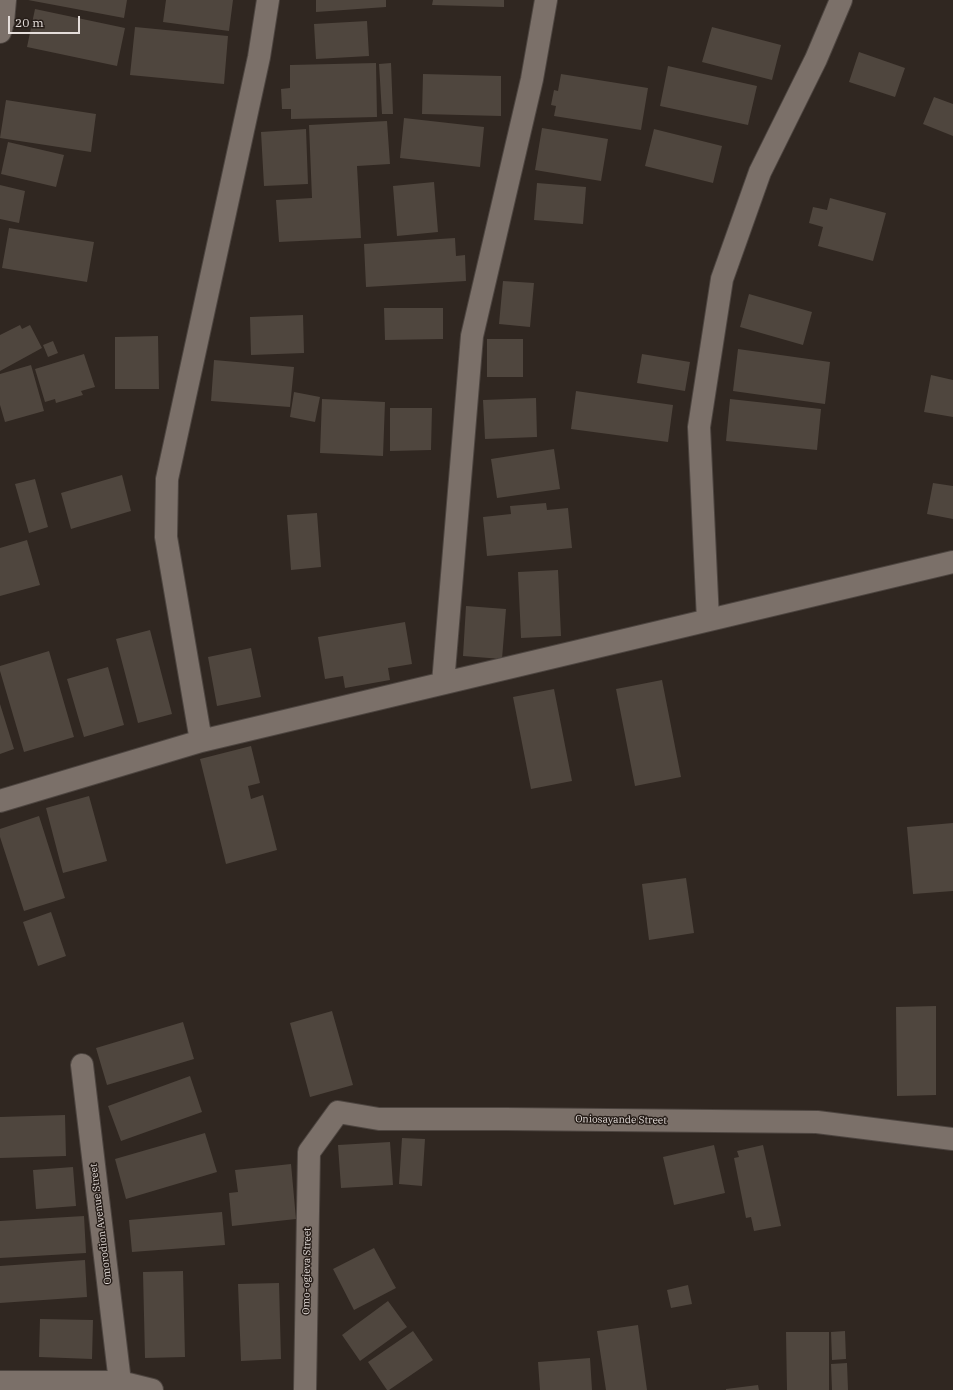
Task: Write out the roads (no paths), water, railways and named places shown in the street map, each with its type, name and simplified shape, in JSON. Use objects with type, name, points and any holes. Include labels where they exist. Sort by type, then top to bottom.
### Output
[{"type":"street","points":[[0,32],[3,22],[5,0]]},
{"type":"street","points":[[201,741],[166,537],[167,479],[258,65],[268,0]]},
{"type":"street","points":[[443,683],[472,336],[532,79],[546,0]]},
{"type":"street","points":[[708,620],[699,427],[722,279],[760,172],[816,59],[841,0]]},
{"type":"street","points":[[0,801],[201,741],[953,562]]},
{"type":"street","name":"Omorodion Avenue Street","points":[[82,1065],[120,1382]]},
{"type":"street","name":"Oniosayande Street","points":[[308,1152],[338,1112],[379,1119],[817,1122],[953,1139]]},
{"type":"street","name":"Omo-ogieva Street","points":[[305,1390],[308,1152]]},
{"type":"street","points":[[0,1382],[120,1382],[152,1390]]}]
